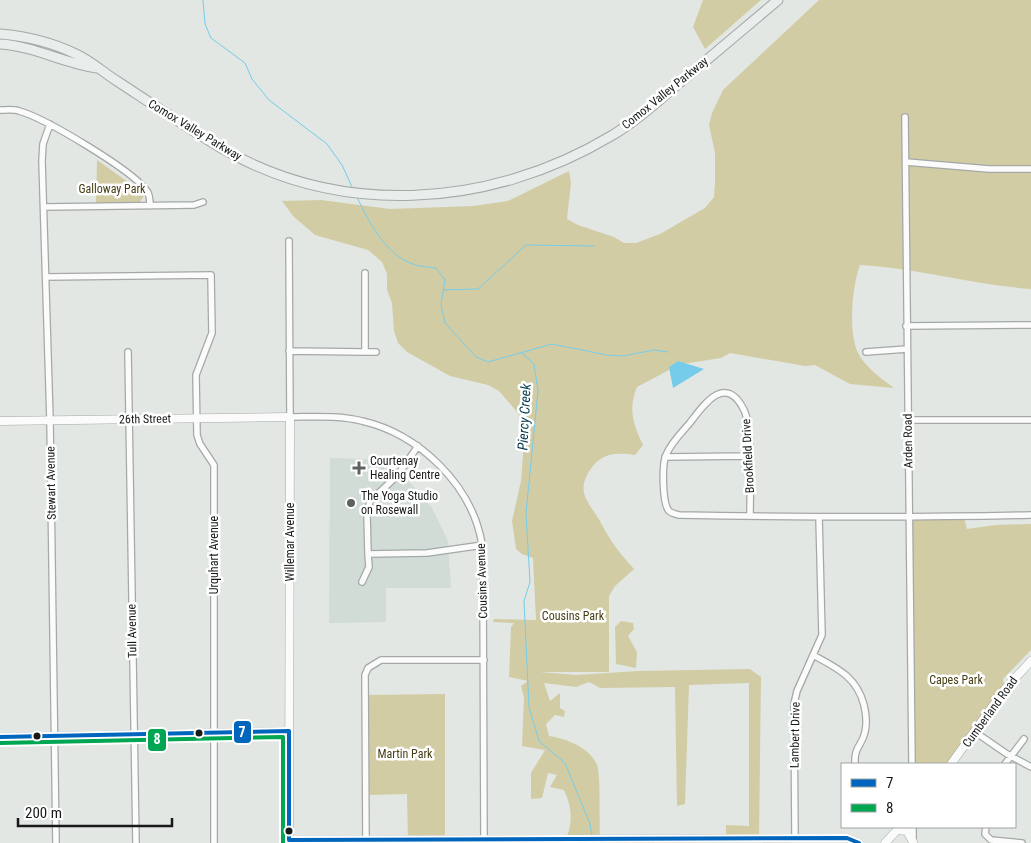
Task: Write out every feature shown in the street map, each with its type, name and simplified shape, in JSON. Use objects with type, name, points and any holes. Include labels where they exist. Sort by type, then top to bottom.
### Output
[{"type":"main road","name":"Comox Valley Parkway","points":[[0,34],[45,42],[74,53],[196,132],[242,159],[299,180],[351,192],[371,194],[436,194],[472,190],[510,182],[577,155],[632,122],[778,0]]},
{"type":"main road","name":"Comox Valley Parkway","points":[[0,44],[18,45],[97,68]]},
{"type":"street","points":[[0,110],[18,110],[50,124],[102,155],[142,186],[148,193],[150,206]]},
{"type":"street","name":"Arden Road","points":[[905,117],[912,763]]},
{"type":"street","name":"Stewart Avenue","points":[[50,124],[43,144],[42,161],[50,420],[56,843]]},
{"type":"street","points":[[906,162],[989,169],[1031,169]]},
{"type":"street","points":[[44,207],[194,205],[203,202]]},
{"type":"street","name":"Willemar Avenue","points":[[289,241],[289,841]]},
{"type":"street","points":[[365,273],[366,352]]},
{"type":"street","name":"Urquhart Avenue","points":[[46,277],[211,275],[212,333],[196,375],[196,418],[200,444],[214,464],[214,843]]},
{"type":"street","points":[[906,326],[1031,325]]},
{"type":"street","points":[[866,352],[907,348]]},
{"type":"street","points":[[289,351],[376,352]]},
{"type":"street","name":"Tull Avenue","points":[[128,352],[136,843]]},
{"type":"street","name":"Brookfield Drive","points":[[665,457],[706,401],[719,393],[728,393],[737,399],[745,411],[748,430],[750,516]]},
{"type":"street","name":"26th Street","points":[[0,421],[290,417]]},
{"type":"street","name":"Cousins Avenue","points":[[290,417],[362,420],[400,434],[438,463],[458,488],[469,507],[483,545],[484,841]]},
{"type":"street","points":[[907,420],[1031,420]]},
{"type":"street","points":[[362,582],[369,567],[367,514],[370,501],[397,476],[418,446]]},
{"type":"street","points":[[749,456],[665,457],[666,506],[670,512],[679,515],[909,518],[1031,515]]},
{"type":"street","name":"Lambert Drive","points":[[795,838],[794,704],[797,691],[822,635],[819,517]]},
{"type":"street","points":[[368,554],[427,553],[483,545]]},
{"type":"street","points":[[813,655],[842,671],[853,681],[861,693],[866,714],[865,733],[854,752],[854,763]]},
{"type":"street","points":[[366,841],[365,675],[368,668],[381,660],[484,660]]},
{"type":"street","name":"Cumberland Road","points":[[952,763],[1005,689],[1031,661]]},
{"type":"street","points":[[0,737],[290,731]]},
{"type":"street","points":[[975,732],[1031,767]]},
{"type":"street","points":[[1006,763],[1024,739]]},
{"type":"street","points":[[885,843],[899,828],[907,831],[913,842]]},
{"type":"street","points":[[913,828],[913,842]]},
{"type":"street","points":[[986,828],[985,834],[991,840],[1022,843]]},
{"type":"street","points":[[289,841],[392,842],[847,838],[859,843]]},
{"type":"shaded area","points":[[330,458],[370,459],[406,479],[420,493],[432,508],[448,541],[451,588],[386,588],[386,622],[329,623]]},
{"type":"green space","points":[[703,0],[761,0],[705,49],[693,27]]},
{"type":"green space","name":"Cousins Park","points":[[819,0],[1031,0],[1031,289],[988,284],[903,269],[860,265],[852,309],[855,344],[858,353],[865,363],[894,388],[850,384],[815,365],[805,366],[730,353],[721,358],[670,366],[669,370],[637,387],[634,395],[633,416],[643,445],[635,455],[612,454],[602,458],[597,461],[587,475],[584,491],[589,504],[613,543],[634,569],[615,586],[609,596],[609,672],[540,672],[576,675],[638,671],[750,669],[761,677],[759,838],[726,838],[726,825],[749,826],[749,683],[689,685],[685,804],[677,806],[675,687],[600,688],[589,682],[576,687],[544,683],[550,701],[560,693],[560,708],[565,711],[564,717],[555,715],[546,724],[549,736],[577,745],[594,759],[597,765],[600,839],[566,839],[571,821],[569,802],[564,790],[550,787],[557,775],[548,773],[542,798],[531,799],[531,773],[545,750],[522,746],[524,698],[521,686],[528,681],[509,677],[511,627],[514,623],[493,622],[494,619],[536,620],[533,558],[522,554],[516,549],[512,521],[521,481],[523,456],[523,425],[518,413],[499,391],[488,385],[450,376],[407,352],[398,343],[394,331],[392,303],[387,290],[387,274],[382,262],[368,250],[315,235],[293,216],[282,201],[321,200],[390,209],[473,206],[508,201],[569,171],[571,183],[567,219],[578,225],[614,237],[624,243],[636,243],[660,234],[705,208],[714,197],[715,153],[709,125],[712,113],[723,90]]},
{"type":"green space","name":"Galloway Park","points":[[97,160],[142,192],[144,196],[139,203],[96,204]]},
{"type":"green space","name":"Capes Park","points":[[964,517],[967,529],[995,525],[1031,524],[1031,650],[1003,679],[1005,689],[952,763],[912,763],[909,518]]},
{"type":"green space","points":[[621,621],[633,623],[634,629],[628,636],[637,652],[636,668],[616,664],[615,627]]},
{"type":"green space","name":"Martin Park","points":[[445,694],[445,840],[408,841],[407,794],[370,795],[365,766],[365,695]]},
{"type":"green space","points":[[655,838],[655,843],[600,843],[600,839]]},
{"type":"water","points":[[678,361],[704,369],[673,388],[669,367]]},
{"type":"waterway","name":"Piercy Creek","points":[[203,0],[205,24],[211,38],[245,63],[252,79],[269,100],[327,144],[342,165],[352,187]]},
{"type":"waterway","name":"Piercy Creek","points":[[357,197],[372,226],[394,253],[403,260],[416,265],[436,268],[445,280],[441,305],[445,323],[476,357],[488,362],[552,344],[607,355],[623,356],[654,350],[668,352]]},
{"type":"waterway","points":[[443,290],[478,289],[526,245],[594,246]]},
{"type":"waterway","name":"Piercy Creek","points":[[522,353],[534,364],[538,391],[526,513],[530,582],[524,601],[529,707],[539,741],[565,763],[590,824],[592,836]]},
{"type":"transit line","name":"7","points":[[0,737],[289,731],[289,840],[847,838],[859,843]]},
{"type":"transit line","name":"8","points":[[0,743],[283,737],[283,843]]},
{"type":"place","name":"Courtenay Healing Centre","points":[[359,468]]},
{"type":"place","name":"The Yoga Studio on Rosewall","points":[[351,503]]}]
